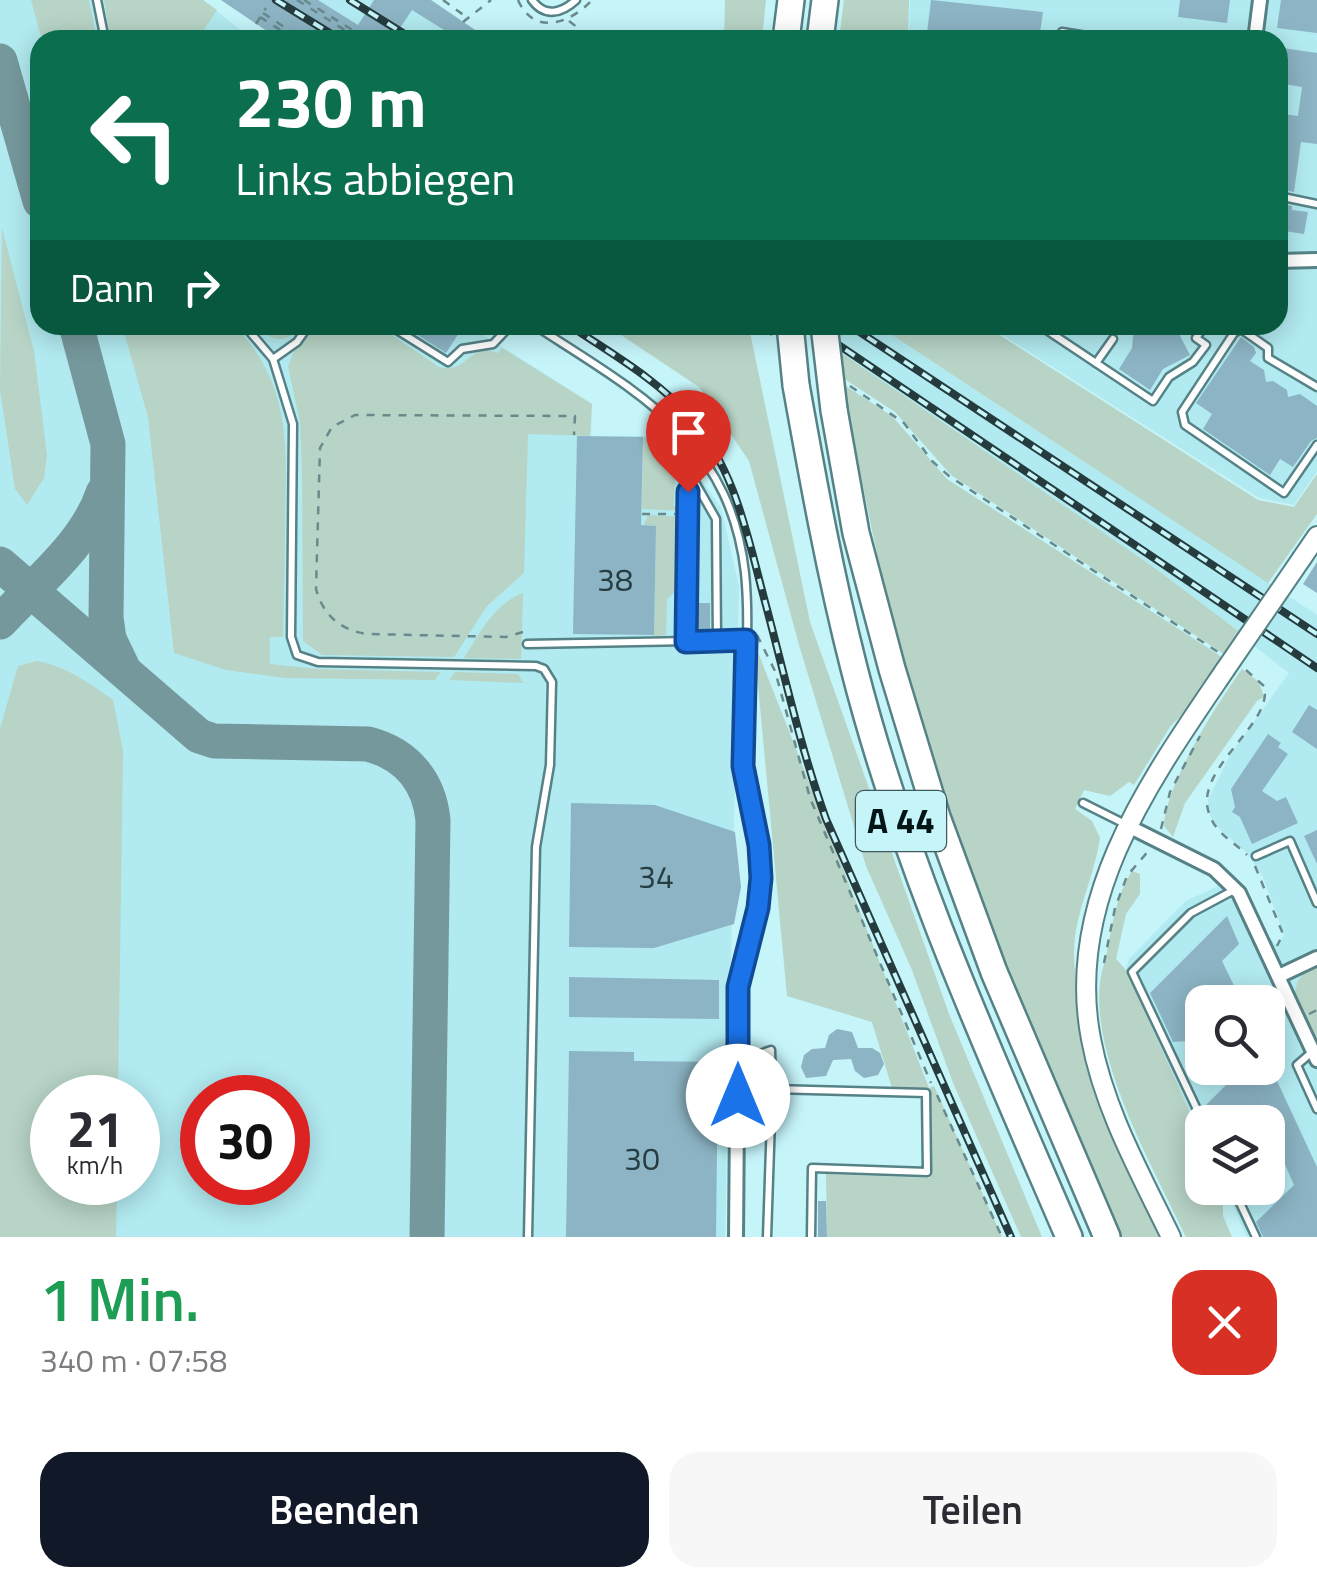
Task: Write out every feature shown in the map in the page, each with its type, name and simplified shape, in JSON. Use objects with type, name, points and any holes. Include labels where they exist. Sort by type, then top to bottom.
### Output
[{"type":"highway","points":[[787,30],[791,0]]},
{"type":"highway","points":[[821,30],[825,0]]},
{"type":"highway","name":"A 44","points":[[786,335],[824,541],[855,672],[903,827],[959,982],[1069,1237]]},
{"type":"highway","name":"A 44","points":[[825,335],[856,532],[937,817],[994,972],[1107,1237]]},
{"type":"street","points":[[1256,30],[1260,0]]},
{"type":"street","points":[[1288,262],[1317,260]]},
{"type":"street","points":[[1171,1237],[1106,1096],[1091,1040],[1086,959],[1092,926],[1111,862],[1165,759],[1317,536]]},
{"type":"street","points":[[1128,826],[1214,869],[1236,889],[1315,1055]]},
{"type":"street","points":[[1278,976],[1317,958]]},
{"type":"street","points":[[736,1237],[738,987]]},
{"type":"lane","points":[[97,0],[103,30]]},
{"type":"lane","points":[[535,1],[543,10],[554,12],[564,10],[576,0]]},
{"type":"lane","points":[[1288,198],[1317,204]]},
{"type":"lane","points":[[253,335],[273,358],[293,424],[291,637],[298,654],[318,662],[536,666],[549,674],[552,682],[550,765],[536,847],[528,1237]]},
{"type":"lane","points":[[273,358],[302,335]]},
{"type":"lane","points":[[405,335],[448,362],[462,349],[495,343],[502,335]]},
{"type":"lane","points":[[549,335],[661,412],[686,434],[728,501],[739,533],[745,575],[743,766],[759,845],[761,878],[758,908],[738,987]]},
{"type":"lane","points":[[1054,335],[1153,400],[1169,377],[1200,354],[1206,344],[1196,338],[1198,335]]},
{"type":"lane","points":[[1233,335],[1182,412],[1185,425],[1284,493],[1317,445]]},
{"type":"lane","points":[[1252,335],[1268,348],[1268,358],[1317,387]]},
{"type":"lane","points":[[1096,364],[1113,339]]},
{"type":"lane","points":[[686,642],[688,470],[716,518],[716,641]]},
{"type":"lane","points":[[527,644],[686,642],[746,637]]},
{"type":"lane","points":[[1084,803],[1128,826]]},
{"type":"lane","points":[[1256,856],[1290,841],[1317,903]]},
{"type":"lane","points":[[1194,1105],[1132,972],[1191,914],[1236,889]]},
{"type":"lane","points":[[738,1062],[771,1050],[767,1237]]},
{"type":"lane","points":[[1315,1055],[1297,1065],[1317,1109]]},
{"type":"lane","points":[[772,1090],[926,1094],[927,1172],[812,1168],[811,1237]]},
{"type":"lane","points":[[1241,1205],[1256,1237]]},
{"type":"path","points":[[297,0],[349,30]]},
{"type":"path","points":[[304,0],[349,30]]},
{"type":"path","points":[[443,0],[466,16]]},
{"type":"path","points":[[463,22],[491,0]]},
{"type":"path","points":[[256,24],[263,13]]},
{"type":"path","points":[[263,13],[284,30]]},
{"type":"path","points":[[263,13],[289,30]]},
{"type":"path","points":[[568,20],[581,30]]},
{"type":"path","points":[[845,382],[904,423],[932,461],[949,476],[1260,681],[1266,697],[1213,781],[1207,806],[1215,825],[1244,852],[1262,877],[1283,934],[1267,952]]},
{"type":"path","points":[[523,632],[506,637],[367,634],[334,621],[322,606],[316,588],[320,448],[332,427],[355,415],[575,416],[574,435]]},
{"type":"path","points":[[642,514],[688,514]]},
{"type":"path","points":[[746,637],[756,634],[775,671],[810,798],[911,1040],[1002,1237]]},
{"type":"path","points":[[1163,826],[1170,792],[1202,733]]},
{"type":"path","points":[[1102,969],[1115,908],[1127,876],[1131,868],[1147,857]]},
{"type":"shaded area","points":[[0,0],[203,0],[240,30],[30,30],[30,335],[484,335],[592,404],[591,436],[671,436],[721,508],[739,586],[725,1237],[0,1237]]},
{"type":"shaded area","points":[[318,0],[396,0],[445,30],[366,30]]},
{"type":"shaded area","points":[[910,0],[1317,0],[1317,471],[1294,505],[1259,498],[1003,335],[1288,335],[1288,30],[909,30]]},
{"type":"shaded area","points":[[813,335],[892,335],[1317,615],[1317,1237],[1247,1237],[1233,1205],[1285,1205],[1285,1105],[1187,1105],[1126,970],[1129,959],[1186,901],[1221,885],[1278,947],[1284,934],[1263,877],[1246,852],[1216,826],[1209,813],[1208,800],[1230,755],[1289,673],[1152,566]]},
{"type":"green space","points":[[31,0],[89,0],[95,30],[39,30]]},
{"type":"green space","points":[[104,0],[203,0],[217,10],[204,30],[109,30]]},
{"type":"green space","points":[[725,0],[766,0],[763,30],[724,30]]},
{"type":"green space","points":[[844,0],[909,0],[908,30],[840,30]]},
{"type":"green space","points":[[2,228],[34,351],[47,456],[44,478],[27,505],[15,489],[0,390]]},
{"type":"green space","points":[[125,335],[243,335],[276,393],[285,440],[283,637],[270,637],[270,664],[441,672],[435,680],[285,678],[226,670],[174,653],[148,417]]},
{"type":"green space","points":[[308,335],[392,335],[439,367],[448,368],[480,352],[498,353],[502,348],[592,404],[590,436],[528,434],[524,573],[487,606],[454,657],[322,655],[303,641],[300,423],[288,366],[294,351]]},
{"type":"green space","points":[[621,335],[751,335],[810,622],[949,1014],[1042,1237],[1021,1237],[953,1083],[912,970],[866,866],[799,645],[749,461],[699,387]]},
{"type":"green space","points":[[892,335],[1000,335],[1258,500],[1294,507],[1317,474],[1317,514],[1268,583]]},
{"type":"green space","points":[[840,352],[1152,566],[1242,634],[1227,656],[951,475],[895,412],[843,378]]},
{"type":"green space","points":[[844,385],[892,416],[947,479],[1225,659],[1170,727],[1134,785],[1129,782],[1110,796],[1084,790],[1075,809],[1092,821],[1100,838],[1076,931],[1079,993],[1164,1237],[1122,1237],[1064,1108],[983,907],[904,665],[875,545]]},
{"type":"green space","points":[[663,437],[682,457],[675,458],[674,506],[685,506],[685,511],[642,509],[643,438]]},
{"type":"green space","points":[[648,515],[685,517],[684,579],[667,599],[666,635],[654,636],[656,526],[644,525]]},
{"type":"green space","points":[[523,593],[521,659],[464,658],[496,612]]},
{"type":"green space","points":[[754,642],[929,1088],[934,1086],[1002,1237],[827,1237],[826,1174],[930,1178],[929,1089],[892,1088],[872,1022],[787,996]]},
{"type":"green space","points":[[37,661],[47,663],[113,700],[123,751],[118,1075],[30,1075],[30,1205],[117,1205],[116,1237],[0,1237],[0,729],[18,666]]},
{"type":"green space","points":[[1242,669],[1259,682],[1264,697],[1257,701],[1185,803],[1173,837],[1164,826],[1173,789],[1207,723]]},
{"type":"green space","points":[[455,672],[518,674],[523,683],[449,680]]},
{"type":"green space","points":[[1132,871],[1140,874],[1140,894],[1126,914],[1116,959],[1126,970],[1187,1105],[1185,1205],[1223,1205],[1232,1237],[1186,1237],[1115,1079],[1100,1012],[1101,978],[1122,890]]},
{"type":"green space","points":[[1317,963],[1317,1049],[1295,1001],[1300,978]]},
{"type":"building","points":[[221,0],[318,0],[358,25],[374,0],[431,0],[475,30],[444,30],[412,10],[399,30],[265,30]]},
{"type":"building","points":[[931,0],[1043,12],[1040,30],[927,30]]},
{"type":"building","points":[[1180,0],[1230,0],[1227,23],[1178,17]]},
{"type":"building","points":[[1281,0],[1317,0],[1317,33],[1277,28]]},
{"type":"building","points":[[1288,49],[1317,53],[1317,144],[1301,142],[1294,192],[1288,191],[1288,114],[1298,116],[1302,87],[1288,85]]},
{"type":"building","points":[[1288,205],[1292,210],[1308,212],[1304,234],[1288,232]]},
{"type":"building","points":[[418,335],[458,335],[446,353]]},
{"type":"building","points":[[1133,335],[1180,335],[1190,355],[1163,369],[1150,390],[1119,369],[1132,348]]},
{"type":"building","points":[[1241,337],[1254,347],[1256,353],[1250,361],[1264,370],[1266,382],[1273,381],[1287,390],[1288,397],[1300,394],[1317,406],[1317,438],[1293,467],[1280,459],[1270,475],[1203,429],[1212,414],[1196,403]]},
{"type":"building","points":[[577,436],[643,437],[641,525],[656,526],[654,635],[573,634]]},
{"type":"building","points":[[1317,562],[1317,593],[1303,584]]},
{"type":"building","points":[[693,603],[710,603],[710,632],[693,631]]},
{"type":"building","points":[[1309,705],[1317,710],[1317,749],[1292,732]]},
{"type":"building","points":[[1268,734],[1288,754],[1262,791],[1277,801],[1286,797],[1298,823],[1252,844],[1240,817],[1232,812],[1235,807],[1231,789]]},
{"type":"building","points":[[571,803],[655,805],[735,832],[741,887],[734,924],[654,948],[569,947]]},
{"type":"building","points":[[1317,830],[1317,864],[1304,836]]},
{"type":"building","points":[[1227,916],[1239,944],[1222,961],[1234,985],[1185,985],[1185,1041],[1173,1042],[1150,993]]},
{"type":"building","points":[[569,977],[719,980],[719,1019],[569,1017]]},
{"type":"building","points":[[837,1029],[852,1032],[858,1048],[872,1048],[880,1053],[884,1064],[878,1075],[864,1078],[855,1071],[851,1059],[833,1060],[826,1076],[806,1078],[801,1067],[804,1055],[812,1049],[825,1048],[829,1035]]},
{"type":"building","points":[[569,1051],[634,1052],[634,1061],[718,1062],[716,1237],[566,1237]]},
{"type":"building","points":[[1226,1085],[1279,1085],[1317,1167],[1317,1237],[1263,1237],[1256,1222],[1273,1205],[1285,1205],[1285,1194],[1294,1185],[1285,1164],[1285,1105],[1206,1105]]},
{"type":"building","points":[[818,1201],[826,1201],[827,1237],[818,1237]]},
{"type":"taxiway","points":[[0,61],[30,166]]},
{"type":"taxiway","points":[[79,335],[108,444],[106,618],[109,639],[122,666]]},
{"type":"taxiway","points":[[0,622],[72,546],[103,493]]},
{"type":"taxiway","points":[[0,564],[199,736],[214,741],[368,744],[394,755],[421,781],[433,820],[427,1237]]},
{"type":"railway","points":[[276,0],[325,30]]},
{"type":"railway","points":[[350,0],[398,30]]},
{"type":"railway","points":[[584,335],[632,367],[690,417],[729,480],[826,819],[1011,1237]]},
{"type":"railway","points":[[824,335],[1317,668]]},
{"type":"railway","points":[[864,335],[1317,634]]},
{"type":"route","points":[[688,492],[686,642],[746,640],[743,766],[759,845],[761,878],[758,908],[738,987],[738,1096]]}]
